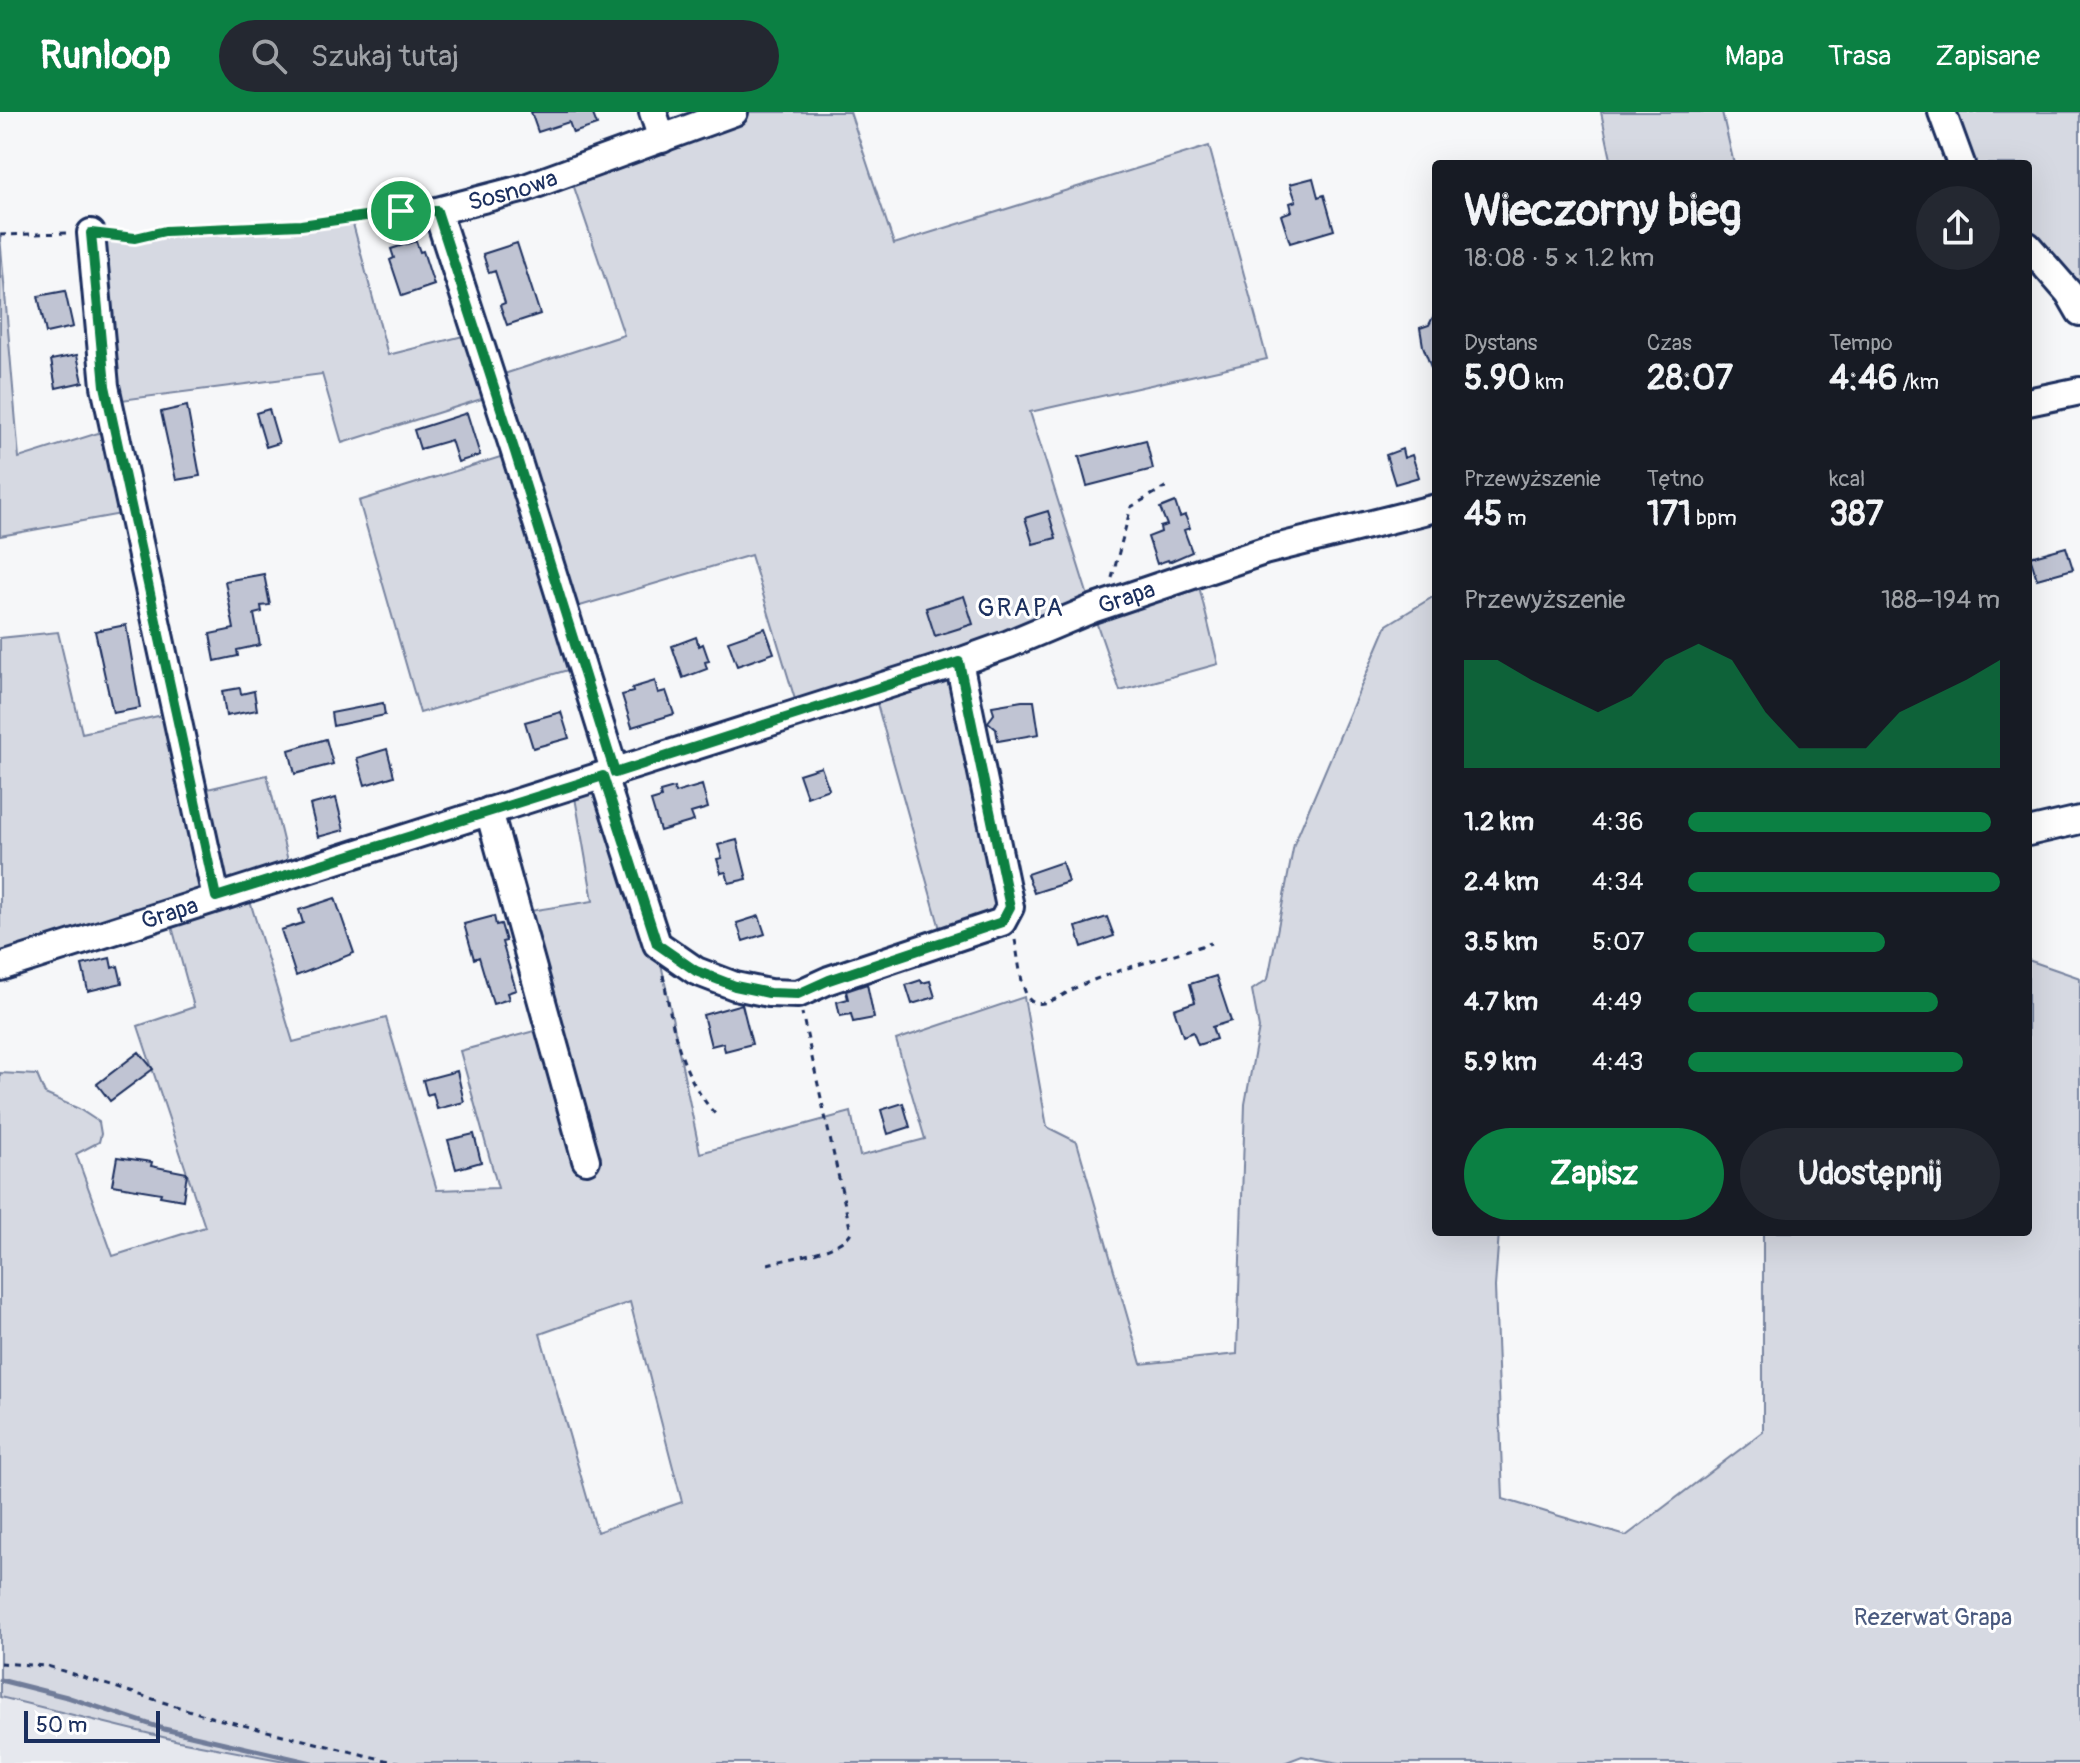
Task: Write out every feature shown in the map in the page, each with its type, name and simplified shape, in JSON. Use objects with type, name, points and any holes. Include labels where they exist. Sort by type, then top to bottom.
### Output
[{"type":"street","points":[[653,112],[662,139]]},
{"type":"street","name":"Sosnowa","points":[[437,211],[525,188],[734,112]]},
{"type":"street","points":[[1942,112],[1960,160]]},
{"type":"street","points":[[437,211],[520,466],[657,944],[696,971],[735,986],[769,993],[798,994],[829,980],[1002,922],[1010,907],[959,662]]},
{"type":"street","points":[[91,233],[105,386],[216,897]]},
{"type":"street","points":[[2032,251],[2069,293],[2080,312]]},
{"type":"street","points":[[2032,401],[2080,391]]},
{"type":"street","name":"Grapa","points":[[0,967],[959,662],[1106,605],[1264,551],[1432,509]]},
{"type":"street","points":[[489,811],[586,1160]]},
{"type":"street","points":[[2032,831],[2080,820]]},
{"type":"path","name":"Sosnowa","points":[[0,235],[91,233],[135,238],[165,231],[301,225],[401,211],[437,211]]},
{"type":"path","points":[[1106,605],[1131,507],[1167,486]]},
{"type":"path","points":[[1006,915],[1013,929],[1024,989],[1035,1003],[1047,1002],[1088,983],[1211,943]]},
{"type":"path","points":[[657,944],[673,1027],[685,1069],[700,1097],[716,1115]]},
{"type":"path","points":[[768,1264],[836,1246],[847,1240],[851,1232],[798,994]]},
{"type":"path","points":[[0,1663],[47,1666],[214,1718],[404,1763]]},
{"type":"shaded area","points":[[0,1697],[179,1741],[295,1763],[0,1763]]},
{"type":"green space","points":[[741,112],[850,112],[894,244],[1209,146],[1267,359],[1030,412],[1092,609],[1196,574],[1218,664],[1120,691],[1092,610],[797,706],[751,555],[570,609],[498,376],[624,335],[570,175]]},
{"type":"green space","points":[[1601,112],[1722,112],[1733,160],[1611,160]]},
{"type":"green space","points":[[1951,112],[2080,112],[2080,287],[2032,246],[2032,160],[1968,160]]},
{"type":"green space","points":[[352,220],[388,355],[471,334],[491,396],[342,443],[322,374],[114,401],[93,235],[135,240],[167,233],[302,227]]},
{"type":"green space","points":[[0,236],[19,458],[114,428],[132,512],[0,536]]},
{"type":"green space","points":[[510,454],[578,667],[420,713],[359,501]]},
{"type":"green space","name":"Rezerwat Grapa","points":[[1432,597],[1432,1236],[1499,1236],[1495,1287],[1503,1499],[1626,1536],[1763,1432],[1763,1236],[2032,1236],[2032,961],[2080,978],[2080,1763],[1339,1763],[1302,1756],[1284,1763],[295,1763],[179,1741],[0,1697],[0,1073],[37,1075],[45,1094],[99,1122],[99,1142],[76,1154],[113,1256],[205,1227],[138,1026],[194,1007],[171,923],[249,898],[293,1042],[386,1018],[437,1190],[498,1188],[460,1051],[549,1027],[517,913],[593,901],[573,786],[603,776],[657,944],[700,1153],[851,1112],[860,1156],[925,1139],[896,1040],[1024,997],[1047,1127],[1077,1142],[1141,1364],[1237,1354],[1245,1104],[1259,1028],[1252,990],[1268,979],[1294,844],[1387,625]],"holes":[[[630,1302],[682,1502],[597,1532],[540,1334]]]},
{"type":"green space","points":[[58,632],[82,733],[176,712],[199,791],[267,775],[289,865],[0,954],[0,638]]},
{"type":"green space","points":[[955,668],[999,906],[996,916],[942,936],[874,693]]},
{"type":"building","points":[[531,112],[592,112],[597,125],[573,133],[569,122],[538,132]]},
{"type":"building","points":[[1313,178],[1318,197],[1324,195],[1334,230],[1290,243],[1281,215],[1292,211],[1290,203],[1296,201],[1290,184]]},
{"type":"building","points":[[416,241],[420,252],[423,251],[434,285],[402,296],[390,260],[394,258],[391,249]]},
{"type":"building","points":[[517,243],[540,314],[507,325],[500,305],[505,303],[495,271],[489,273],[483,254]]},
{"type":"building","points":[[65,291],[73,327],[46,333],[38,296]]},
{"type":"building","points":[[1432,319],[1432,370],[1420,328],[1429,325]]},
{"type":"building","points":[[77,355],[83,382],[56,388],[51,360]]},
{"type":"building","points":[[187,406],[200,476],[176,480],[161,412]]},
{"type":"building","points":[[269,409],[279,443],[266,447],[256,413]]},
{"type":"building","points":[[467,413],[480,455],[458,462],[451,440],[420,449],[414,430]]},
{"type":"building","points":[[1146,440],[1153,469],[1087,486],[1079,457]]},
{"type":"building","points":[[1402,449],[1404,458],[1412,455],[1419,477],[1395,484],[1386,455]]},
{"type":"building","points":[[1175,502],[1180,517],[1185,515],[1190,528],[1184,530],[1192,552],[1157,564],[1148,537],[1161,532],[1160,527],[1167,525],[1160,508]]},
{"type":"building","points":[[1048,511],[1056,538],[1033,544],[1025,518]]},
{"type":"building","points":[[2066,547],[2073,569],[2037,579],[2032,556]]},
{"type":"building","points":[[264,574],[270,605],[261,606],[262,612],[254,614],[260,645],[237,650],[238,656],[215,661],[210,634],[234,629],[225,581]]},
{"type":"building","points":[[964,596],[973,624],[935,636],[926,608]]},
{"type":"building","points":[[126,625],[140,708],[113,713],[95,631]]},
{"type":"building","points":[[765,628],[774,653],[737,666],[728,641]]},
{"type":"building","points":[[696,637],[699,646],[703,644],[709,661],[705,662],[707,669],[683,678],[672,646]]},
{"type":"building","points":[[655,681],[658,693],[666,691],[674,714],[632,727],[622,695],[633,692],[632,688]]},
{"type":"building","points":[[240,688],[241,694],[254,691],[257,710],[226,716],[222,691]]},
{"type":"building","points":[[1034,701],[1039,734],[998,741],[996,729],[988,722],[994,714],[992,706]]},
{"type":"building","points":[[383,703],[385,715],[333,726],[331,713]]},
{"type":"building","points":[[561,712],[569,738],[533,748],[525,722]]},
{"type":"building","points":[[326,739],[333,764],[295,774],[289,750]]},
{"type":"building","points":[[387,749],[394,776],[365,785],[357,758]]},
{"type":"building","points":[[821,767],[829,789],[807,797],[799,774]]},
{"type":"building","points":[[702,785],[708,808],[691,813],[694,821],[660,831],[651,801],[661,798],[660,792],[674,788],[675,793]]},
{"type":"building","points":[[336,798],[344,830],[318,837],[310,805]]},
{"type":"building","points":[[737,840],[747,879],[729,883],[726,872],[721,873],[717,859],[722,858],[718,845]]},
{"type":"building","points":[[1062,862],[1068,882],[1034,893],[1027,874]]},
{"type":"building","points":[[335,898],[354,953],[296,976],[281,930],[303,923],[299,910]]},
{"type":"building","points":[[494,916],[496,925],[501,924],[506,941],[502,942],[516,990],[507,993],[509,999],[493,1004],[479,957],[474,959],[464,924]]},
{"type":"building","points":[[759,916],[765,934],[743,941],[737,923]]},
{"type":"building","points":[[1107,917],[1114,936],[1082,947],[1076,927]]},
{"type":"building","points":[[110,958],[112,968],[118,966],[122,983],[88,991],[82,965]]},
{"type":"building","points":[[1216,976],[1231,1021],[1212,1027],[1216,1039],[1198,1045],[1193,1032],[1183,1036],[1174,1009],[1195,1002],[1190,984]]},
{"type":"building","points":[[921,980],[922,983],[930,981],[935,997],[912,1004],[906,985]]},
{"type":"building","points":[[867,984],[874,1018],[853,1022],[851,1014],[840,1016],[837,1002],[848,999],[846,991]]},
{"type":"building","points":[[742,1004],[752,1044],[725,1051],[723,1043],[711,1046],[703,1015]]},
{"type":"building","points":[[139,1052],[153,1069],[110,1101],[97,1084]]},
{"type":"building","points":[[457,1071],[464,1102],[437,1109],[433,1093],[427,1095],[423,1080]]},
{"type":"building","points":[[903,1103],[910,1127],[888,1134],[881,1110]]},
{"type":"building","points":[[474,1134],[481,1162],[456,1169],[448,1140]]},
{"type":"building","points":[[117,1157],[152,1162],[151,1166],[187,1173],[183,1200],[112,1185]]},
{"type":"waterway","points":[[0,1680],[67,1697],[164,1729],[312,1763]]},
{"type":"district","name":"GRAPA","points":[[1021,608]]},
{"type":"route","points":[[401,211],[437,211],[615,773],[959,662],[1010,907],[1002,922],[829,980],[798,994],[769,993],[735,986],[696,971],[657,944],[603,776],[216,897],[105,386],[91,233],[135,238],[165,231],[301,225],[401,211]]}]
